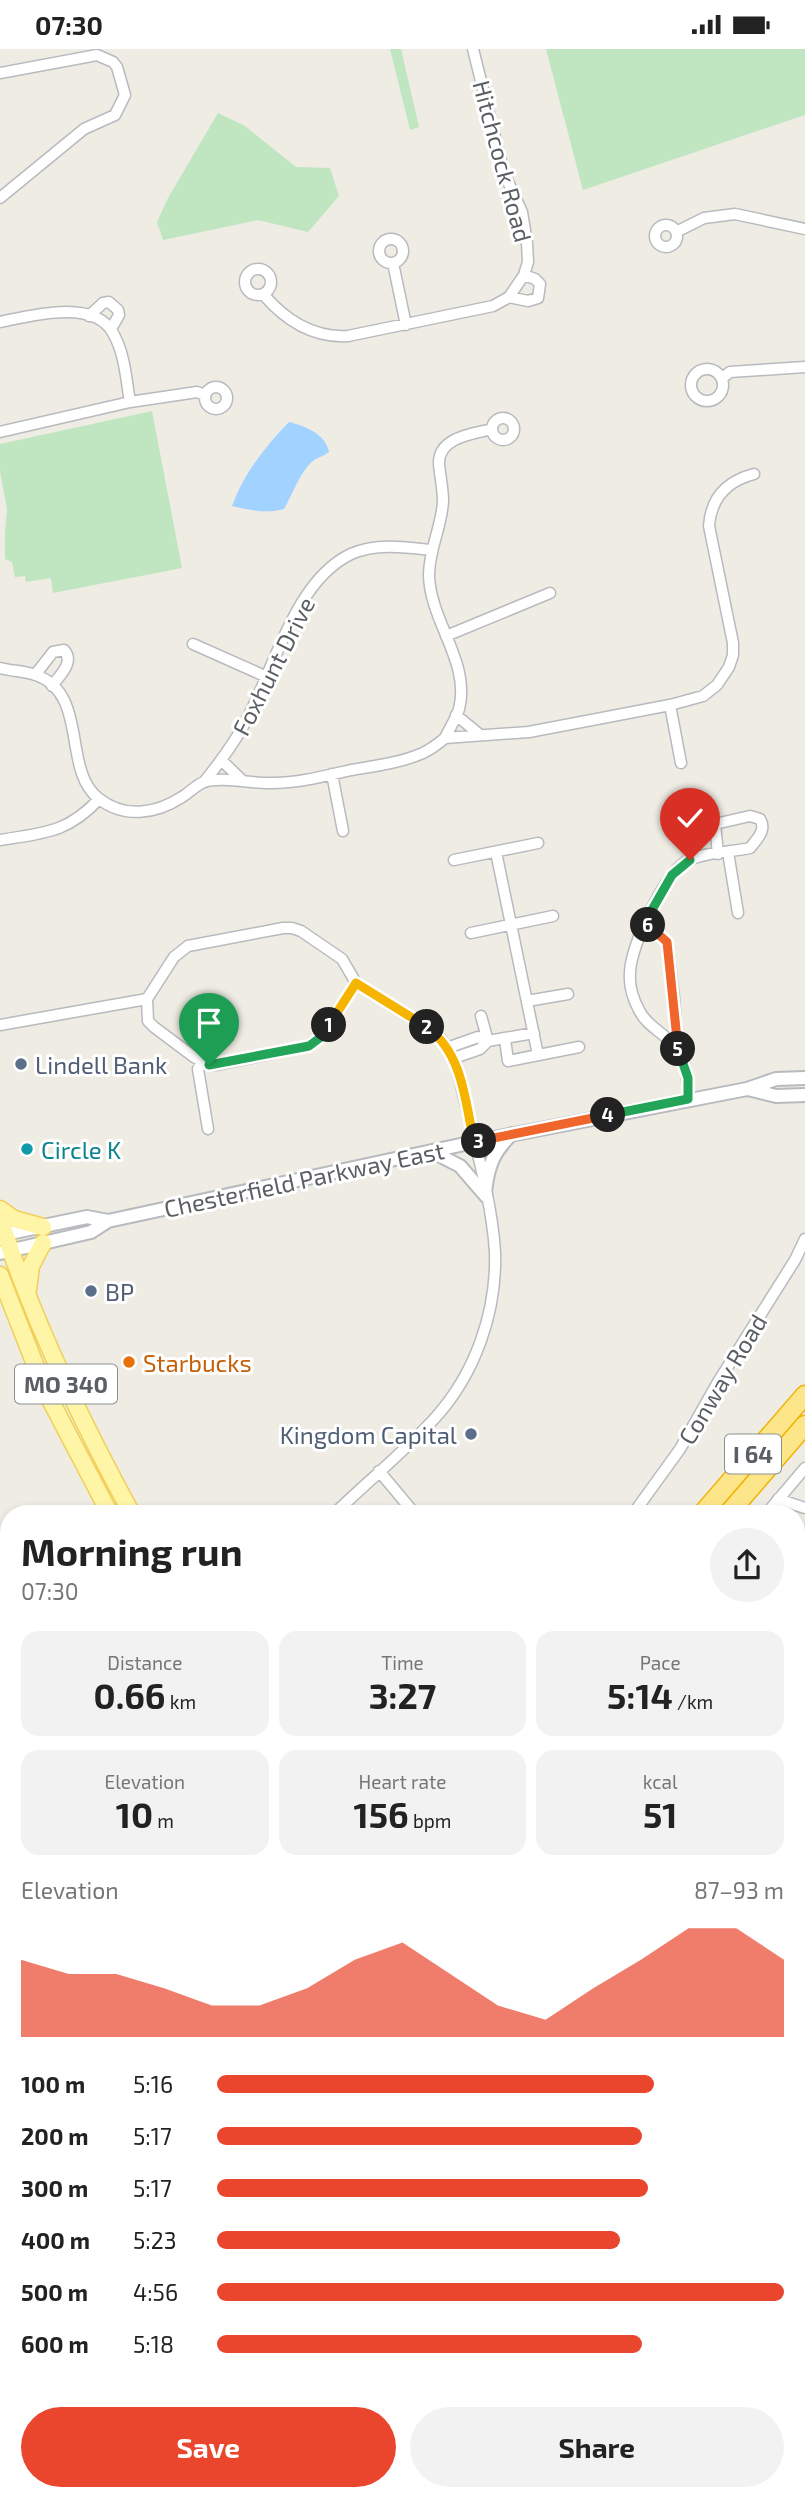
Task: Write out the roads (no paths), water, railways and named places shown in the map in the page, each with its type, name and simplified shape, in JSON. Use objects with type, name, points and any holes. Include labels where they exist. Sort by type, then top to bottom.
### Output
[{"type":"highway","name":"I 64","points":[[710,1505],[805,1395]]},
{"type":"highway","name":"I 64","points":[[736,1505],[805,1425]]},
{"type":"main road","points":[[0,1209],[43,1235],[31,1266],[28,1296]]},
{"type":"main road","name":"MO 340","points":[[2,1229],[6,1252],[82,1419],[127,1505]]},
{"type":"main road","name":"MO 340","points":[[2,1283],[46,1390],[105,1505]]},
{"type":"street","name":"Hitchcock Road","points":[[473,49],[504,173],[522,212],[527,243],[528,262],[524,275],[509,297]]},
{"type":"street","points":[[0,72],[97,55],[113,62],[117,67],[125,95],[115,115],[84,129],[0,198]]},
{"type":"street","points":[[676,232],[704,218],[734,214],[805,229]]},
{"type":"street","points":[[393,263],[406,325]]},
{"type":"street","points":[[263,294],[271,304],[318,335],[348,336],[483,309],[509,297],[528,301],[538,298],[540,284],[524,275]]},
{"type":"street","points":[[89,316],[103,303],[109,302],[114,305],[119,315],[111,329]]},
{"type":"street","points":[[0,323],[56,311],[89,316],[111,329],[122,356],[130,402]]},
{"type":"street","points":[[722,378],[730,372],[805,367]]},
{"type":"street","points":[[0,432],[130,402],[197,392],[205,395]]},
{"type":"street","points":[[0,669],[36,675],[52,686],[71,714],[85,779],[99,799],[122,810],[150,812],[164,808],[204,782],[285,783],[409,758],[435,747],[445,739],[456,715],[461,687],[457,662],[436,616],[431,594],[431,550],[443,502],[439,465],[443,449],[452,441],[492,429]]},
{"type":"street","points":[[445,739],[479,734],[529,732],[670,705],[703,696],[711,691],[729,667],[733,643],[709,526],[710,516],[716,498],[724,489],[737,479],[754,474]]},
{"type":"street","name":"Foxhunt Drive","points":[[204,782],[239,735],[300,605],[316,584],[337,563],[352,554],[398,546],[431,550]]},
{"type":"street","points":[[446,636],[550,593]]},
{"type":"street","points":[[193,644],[267,677]]},
{"type":"street","points":[[36,675],[53,652],[64,650],[69,656],[69,662],[52,686]]},
{"type":"street","points":[[0,678],[14,671]]},
{"type":"street","points":[[670,705],[681,762]]},
{"type":"street","points":[[456,715],[479,734]]},
{"type":"street","points":[[221,760],[243,782]]},
{"type":"street","points":[[332,774],[343,831]]},
{"type":"street","points":[[0,840],[66,826],[84,815],[99,799]]},
{"type":"street","points":[[677,1047],[640,1013],[632,995],[630,974],[634,949],[645,922],[678,867],[690,860],[723,853],[750,848],[761,833],[763,825],[760,819],[750,815],[715,824],[723,853],[738,913]]},
{"type":"street","points":[[454,860],[538,843]]},
{"type":"street","points":[[496,852],[538,1055]]},
{"type":"street","points":[[471,933],[553,916]]},
{"type":"street","points":[[645,922],[667,942],[677,1047],[688,1078],[688,1099]]},
{"type":"street","points":[[343,1505],[444,1407],[463,1380],[478,1349],[489,1313],[495,1256],[492,1220],[454,1058],[429,1029],[356,983],[342,959],[301,931],[283,928],[188,946],[174,957],[146,999],[148,1021],[202,1062],[217,1065],[309,1046],[321,1037],[356,983]]},
{"type":"street","points":[[527,1001],[568,994]]},
{"type":"street","points":[[0,1025],[146,999]]},
{"type":"street","points":[[481,1016],[488,1041]]},
{"type":"street","points":[[447,1048],[478,1037],[488,1041],[534,1033]]},
{"type":"street","points":[[505,1039],[508,1061],[579,1047]]},
{"type":"street","points":[[454,1058],[480,1049],[488,1041]]},
{"type":"street","points":[[202,1062],[198,1069],[208,1129]]},
{"type":"street","name":"Chesterfield Parkway East","points":[[6,1252],[87,1217],[108,1221],[474,1142],[747,1089],[776,1079],[805,1078]]},
{"type":"street","name":"Chesterfield Parkway East","points":[[747,1089],[776,1096],[805,1095]]},
{"type":"street","points":[[486,1194],[488,1168],[495,1153],[513,1134]]},
{"type":"street","points":[[431,1151],[460,1166],[486,1194]]},
{"type":"street","name":"Chesterfield Parkway East","points":[[2,1229],[43,1235]]},
{"type":"street","name":"Conway Road","points":[[640,1505],[680,1449],[718,1382],[795,1260],[805,1239]]},
{"type":"street","points":[[773,1505],[805,1468]]},
{"type":"street","points":[[379,1471],[407,1505]]},
{"type":"street","points":[[778,1499],[796,1505]]},
{"type":"water","points":[[289,422],[319,436],[324,440],[329,452],[314,460],[305,470],[284,509],[265,511],[232,506],[256,461]]},
{"type":"place","name":"Lindell Bank","points":[[21,1064]]},
{"type":"place","name":"Circle K","points":[[27,1149]]},
{"type":"place","name":"BP","points":[[91,1291]]},
{"type":"place","name":"Starbucks","points":[[129,1362]]},
{"type":"place","name":"Kingdom Capital","points":[[471,1434]]}]
